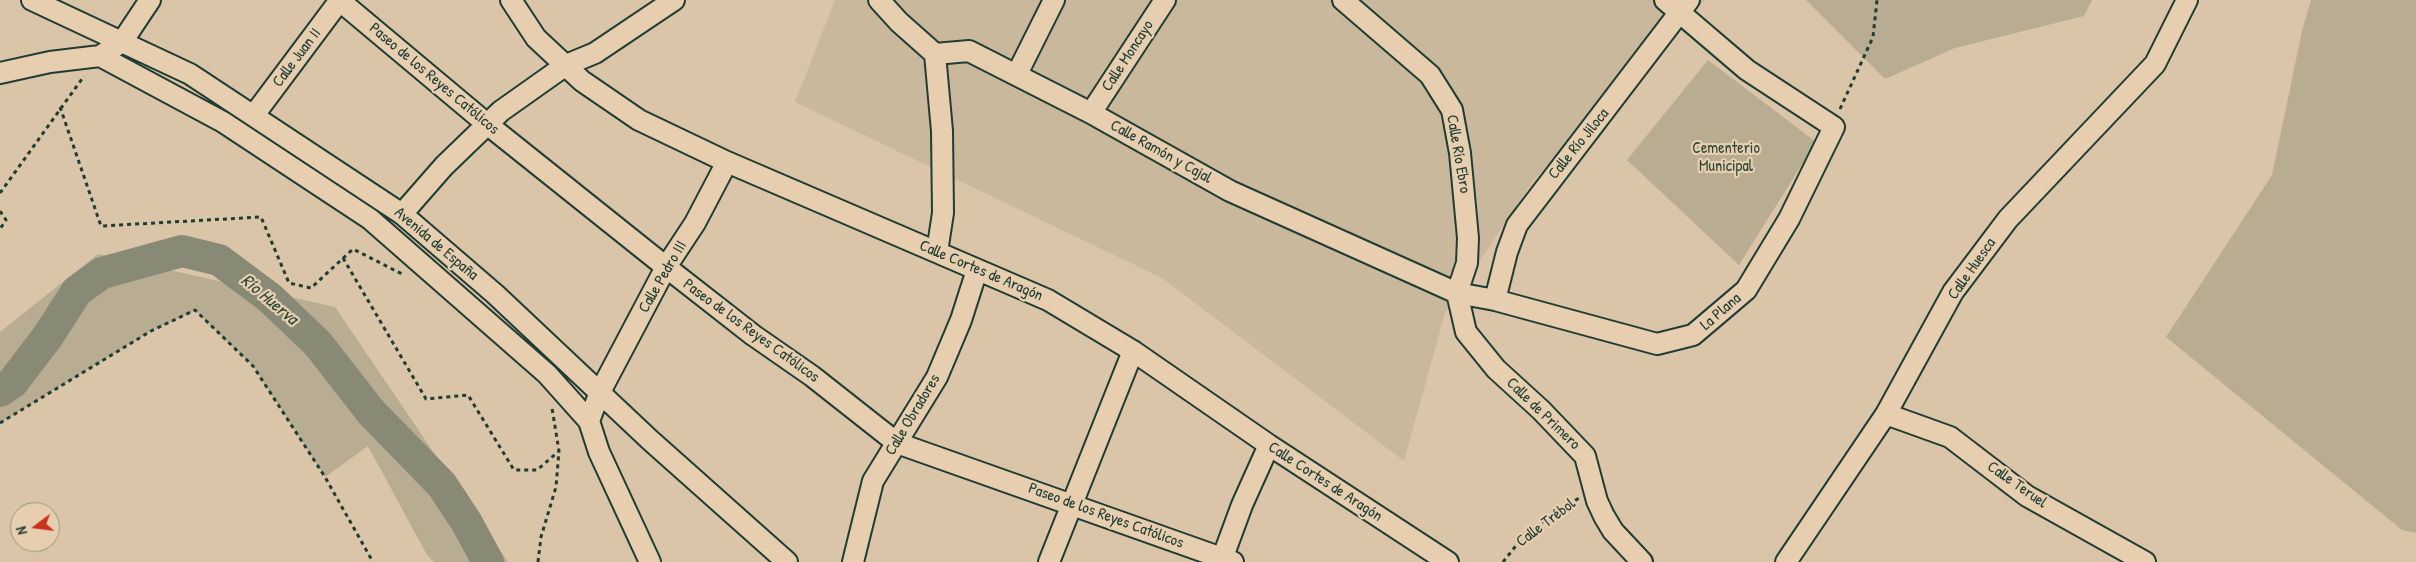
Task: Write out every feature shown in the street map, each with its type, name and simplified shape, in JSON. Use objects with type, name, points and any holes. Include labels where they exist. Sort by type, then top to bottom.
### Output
[{"type":"street","name":"Avenida de España","points":[[32,0],[190,74],[402,214],[495,294],[650,440],[787,562]]},
{"type":"street","points":[[0,73],[50,62],[100,56],[122,42],[150,0]]},
{"type":"street","name":"Calle Juan II","points":[[254,115],[340,0]]},
{"type":"street","name":"Paseo de los Reyes Católicos","points":[[340,0],[487,124],[666,267],[753,335],[812,376],[897,443],[989,474],[1225,561]]},
{"type":"street","name":"Calle Cortes de Aragón","points":[[511,0],[536,38],[582,80],[639,120],[727,162],[1048,300],[1133,351],[1269,445],[1448,562]]},
{"type":"street","points":[[402,214],[444,166],[487,124],[522,95],[566,65],[595,53],[674,0]]},
{"type":"street","points":[[879,0],[899,22],[935,54],[942,140],[943,213],[937,252]]},
{"type":"street","points":[[1017,74],[1054,0]]},
{"type":"street","name":"Calle Moncayo","points":[[1091,113],[1165,0]]},
{"type":"street","name":"Calle Río Ebro","points":[[1342,0],[1430,75],[1452,110],[1460,153],[1468,238],[1467,263],[1457,293]]},
{"type":"street","name":"Calle Huesca","points":[[1786,562],[1886,414],[1954,292],[2008,219],[2155,64],[2187,0]]},
{"type":"street","points":[[1678,4],[1747,70],[1834,127]]},
{"type":"street","name":"Calle Río Jiloca","points":[[1495,300],[1507,252],[1517,225],[1678,4]]},
{"type":"street","name":"Calle Ramón y Cajal","points":[[935,54],[969,51],[1091,113],[1230,190],[1457,293]]},
{"type":"street","points":[[100,56],[223,122],[370,219],[547,374],[589,421],[599,452],[650,562]]},
{"type":"street","name":"La Plana","points":[[1457,293],[1495,300],[1657,344],[1694,335],[1746,290],[1789,219],[1834,127]]},
{"type":"street","name":"Calle Pedro III","points":[[589,421],[600,392],[666,267],[695,223],[727,162]]},
{"type":"street","name":"Calle Obradores","points":[[853,562],[873,482],[937,377],[961,320],[978,270]]},
{"type":"street","name":"Calle de Primero","points":[[1457,293],[1466,332],[1496,369],[1585,456],[1601,508],[1614,531],[1642,562]]},
{"type":"street","points":[[1049,562],[1100,429],[1133,351]]},
{"type":"street","name":"Calle Teruel","points":[[1886,414],[1950,437],[2027,496],[2145,562]]},
{"type":"street","points":[[1225,561],[1242,505],[1269,445]]},
{"type":"path","points":[[1834,127],[1841,106],[1873,37],[1877,0]]},
{"type":"path","points":[[0,193],[60,107],[100,56]]},
{"type":"path","points":[[60,107],[101,226],[261,217],[289,284],[311,288],[353,249],[409,278],[395,265]]},
{"type":"path","points":[[0,211],[6,220],[0,229]]},
{"type":"path","points":[[343,258],[426,399],[468,395],[514,470],[538,470],[558,451]]},
{"type":"path","points":[[0,423],[151,331],[194,310],[253,366],[325,477],[374,562]]},
{"type":"path","points":[[538,562],[541,537],[556,487],[558,451],[551,403]]},
{"type":"path","name":"Calle Trébol","points":[[1503,562],[1526,534],[1593,487]]},
{"type":"shaded area","points":[[835,0],[1705,0],[1533,181],[1445,313],[1404,461],[1162,278],[795,102]]},
{"type":"green space","points":[[1806,0],[2092,0],[2084,16],[1955,48],[1885,79]]},
{"type":"green space","points":[[2311,0],[2416,0],[2416,533],[2402,530],[2166,337],[2272,175],[2302,31]]},
{"type":"green space","name":"Cementerio Municipal","points":[[1708,60],[1816,142],[1739,265],[1627,160]]},
{"type":"green space","points":[[98,254],[335,307],[508,562],[434,562],[427,555],[368,446],[325,477],[253,366],[195,311],[151,331],[0,423],[0,332]]},
{"type":"waterway","name":"Río Huerva","points":[[0,391],[13,382],[48,336],[77,291],[102,273],[182,251],[219,260],[270,298],[318,344],[371,412],[442,485],[467,523],[488,562]]}]
